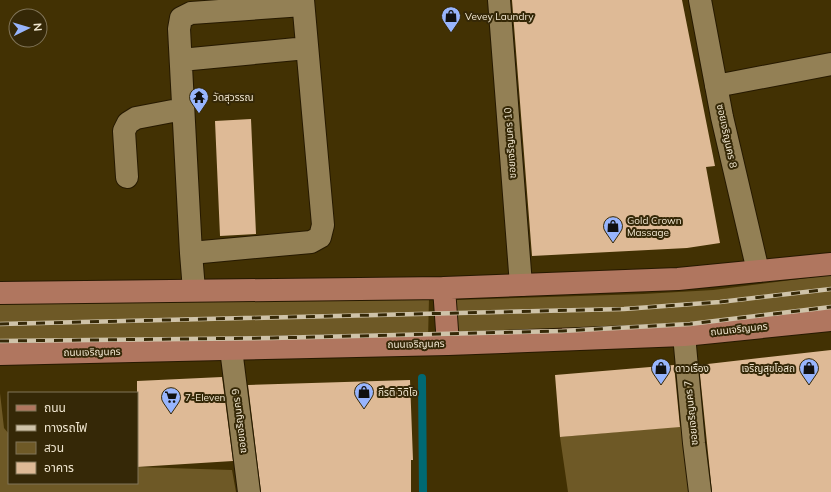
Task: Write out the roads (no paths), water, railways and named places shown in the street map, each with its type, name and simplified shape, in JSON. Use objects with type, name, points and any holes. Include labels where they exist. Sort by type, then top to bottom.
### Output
[{"type":"main road","points":[[0,293],[444,288],[678,279],[831,264]]},
{"type":"main road","points":[[444,288],[448,344]]},
{"type":"main road","name":"ถนนเจริญนคร","points":[[0,354],[448,344],[684,335],[831,320]]},
{"type":"street","name":"ซอยเจริญนคร 10","points":[[500,0],[521,285]]},
{"type":"street","name":"ซอยเจริญนคร 8","points":[[700,0],[716,86],[758,271]]},
{"type":"street","points":[[191,253],[310,242],[320,237],[323,225],[303,2],[191,12],[182,18],[179,29],[191,253],[194,290]]},
{"type":"street","points":[[181,60],[307,48]]},
{"type":"street","points":[[716,86],[831,64]]},
{"type":"street","points":[[127,178],[124,131],[128,123],[136,118],[183,109]]},
{"type":"street","name":"ซอยเจริญนคร 7","points":[[684,335],[700,492]]},
{"type":"street","name":"ซอยเจริญนคร 9","points":[[231,349],[249,492]]},
{"type":"waterway","points":[[422,378],[423,492]]},
{"type":"railway","points":[[0,324],[624,309],[720,302],[831,289]]},
{"type":"railway","points":[[0,341],[272,338],[562,331],[690,324],[831,307]]},
{"type":"place","name":"Vevey Laundry","points":[[451,33]]},
{"type":"place","name":"วัดสุวรรณ","points":[[199,114]]},
{"type":"place","name":"Gold Crown Massage","points":[[613,243]]},
{"type":"place","name":"ดาวเรือง","points":[[661,385]]},
{"type":"place","name":"เจริญสุขโอสถ","points":[[809,385]]},
{"type":"place","name":"กีรติ วิดิโอ","points":[[364,409]]},
{"type":"place","name":"7-Eleven","points":[[171,414]]}]
